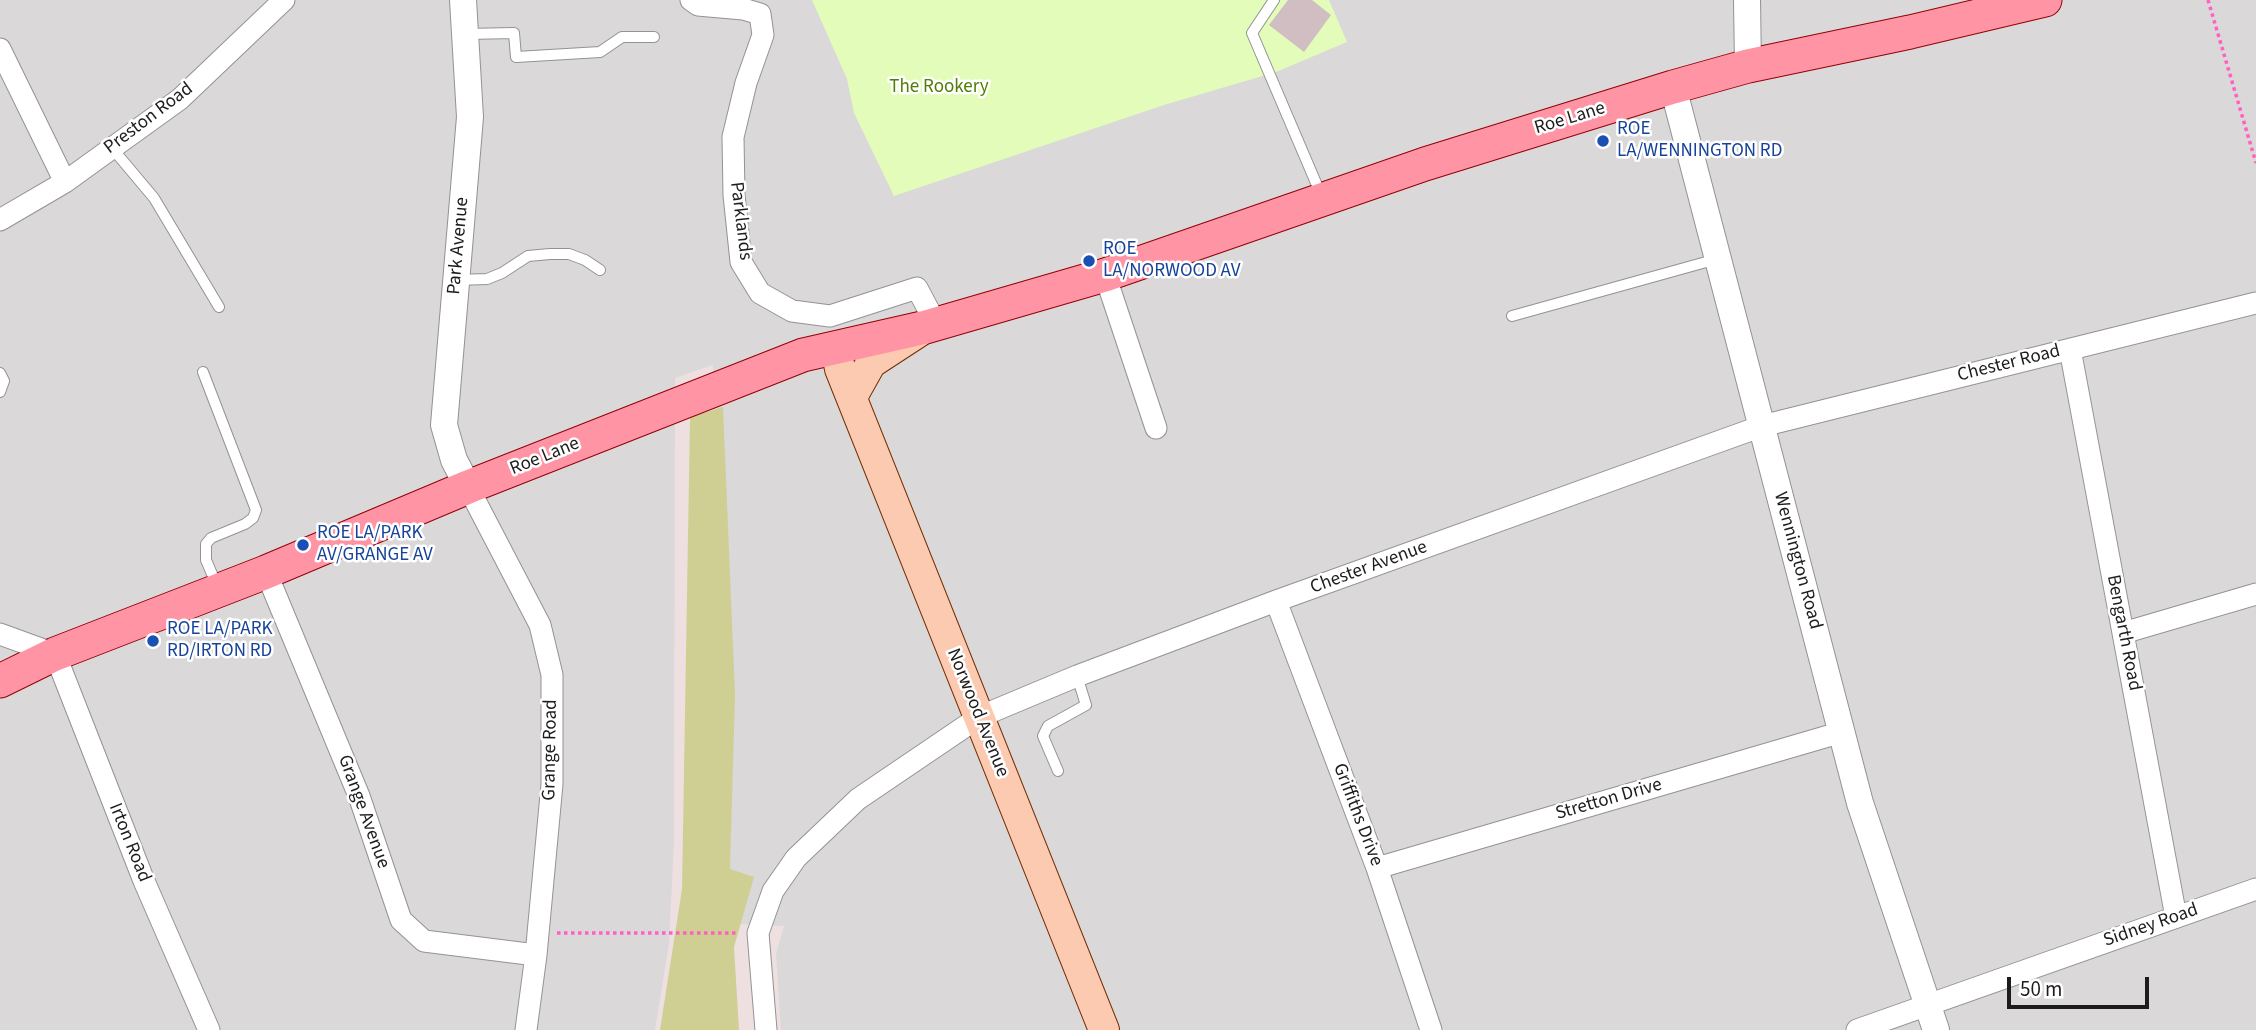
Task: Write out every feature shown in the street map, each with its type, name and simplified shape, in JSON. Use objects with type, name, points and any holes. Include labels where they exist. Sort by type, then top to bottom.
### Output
[{"type":"main road","name":"Roe Lane","points":[[0,681],[55,654],[266,572],[468,487],[803,355],[931,326],[1105,275],[1438,160],[1673,87],[1748,66],[2045,0]]},
{"type":"main road","points":[[852,397],[871,363],[931,326]]},
{"type":"main road","name":"Norwood Avenue","points":[[836,348],[840,369],[1104,1030]]},
{"type":"street","name":"Preston Road","points":[[0,220],[65,182],[180,99],[284,0]]},
{"type":"street","name":"Park Avenue","points":[[463,0],[470,117],[444,425],[454,460],[468,487]]},
{"type":"street","name":"Parklands","points":[[691,0],[698,5],[743,9],[760,14],[763,35],[746,83],[733,137],[734,195],[741,262],[760,293],[792,311],[830,316],[918,288],[931,326]]},
{"type":"street","points":[[1747,0],[1748,66]]},
{"type":"street","points":[[0,49],[65,182]]},
{"type":"street","name":"Wennington Road","points":[[1673,87],[1860,803],[1931,1018]]},
{"type":"street","points":[[1105,275],[1156,428]]},
{"type":"street","name":"Chester Road","points":[[1762,426],[2256,303]]},
{"type":"street","name":"Bengarth Road","points":[[2070,349],[2176,917]]},
{"type":"street","name":"Chester Avenue","points":[[758,933],[773,891],[796,858],[858,799],[979,717],[1077,676],[1276,601],[1762,426]]},
{"type":"street","name":"Grange Road","points":[[468,487],[540,625],[552,675],[552,784],[526,1030]]},
{"type":"street","name":"Grange Avenue","points":[[266,572],[359,796],[401,920],[424,941],[536,955]]},
{"type":"street","points":[[2123,633],[2256,594]]},
{"type":"street","name":"Griffiths Drive","points":[[1276,601],[1377,868],[1431,1030]]},
{"type":"street","points":[[0,634],[55,654]]},
{"type":"street","name":"Irton Road","points":[[55,654],[144,881],[209,1030]]},
{"type":"street","name":"Stretton Drive","points":[[1377,868],[1842,732]]},
{"type":"street","name":"Sidney Road","points":[[1857,1030],[1931,1018],[2176,917],[2256,889]]},
{"type":"street","points":[[758,933],[766,1030]]},
{"type":"lane","points":[[1274,0],[1252,33],[1323,200]]},
{"type":"lane","points":[[466,34],[514,33],[516,57],[600,52],[622,37],[654,37]]},
{"type":"lane","points":[[112,148],[154,198],[219,307]]},
{"type":"lane","points":[[456,280],[487,279],[502,273],[528,256],[550,254],[569,254],[600,270]]},
{"type":"lane","points":[[1511,316],[1717,259]]},
{"type":"lane","points":[[203,372],[256,510],[253,518],[246,524],[211,538],[206,544],[206,560],[219,590]]},
{"type":"lane","points":[[0,373],[4,380],[0,392]]},
{"type":"lane","points":[[1058,771],[1043,736],[1048,726],[1086,705],[1077,676]]},
{"type":"path","points":[[2208,0],[2256,163]]},
{"type":"path","points":[[538,933],[758,933]]},
{"type":"shaded area","points":[[0,0],[2256,0],[2256,1030],[781,1030],[776,954],[784,926],[715,923],[713,365],[675,378],[674,842],[669,944],[655,1030],[0,1030]]},
{"type":"green space","name":"The Rookery","points":[[812,0],[1329,0],[1347,42],[1276,72],[1164,105],[894,196],[854,113],[847,79]]},
{"type":"green space","points":[[723,407],[735,694],[730,869],[754,877],[734,947],[739,1030],[660,1030],[682,889],[690,417]]},
{"type":"building","points":[[1288,0],[1312,0],[1331,15],[1304,52],[1269,25]]},
{"type":"place","name":"ROE LA/WENNINGTON RD","points":[[1603,141]]},
{"type":"place","name":"ROE LA/NORWOOD AV","points":[[1089,261]]},
{"type":"place","name":"ROE LA/PARK AV/GRANGE AV","points":[[303,545]]},
{"type":"place","name":"ROE LA/PARK RD/IRTON RD","points":[[153,641]]}]
